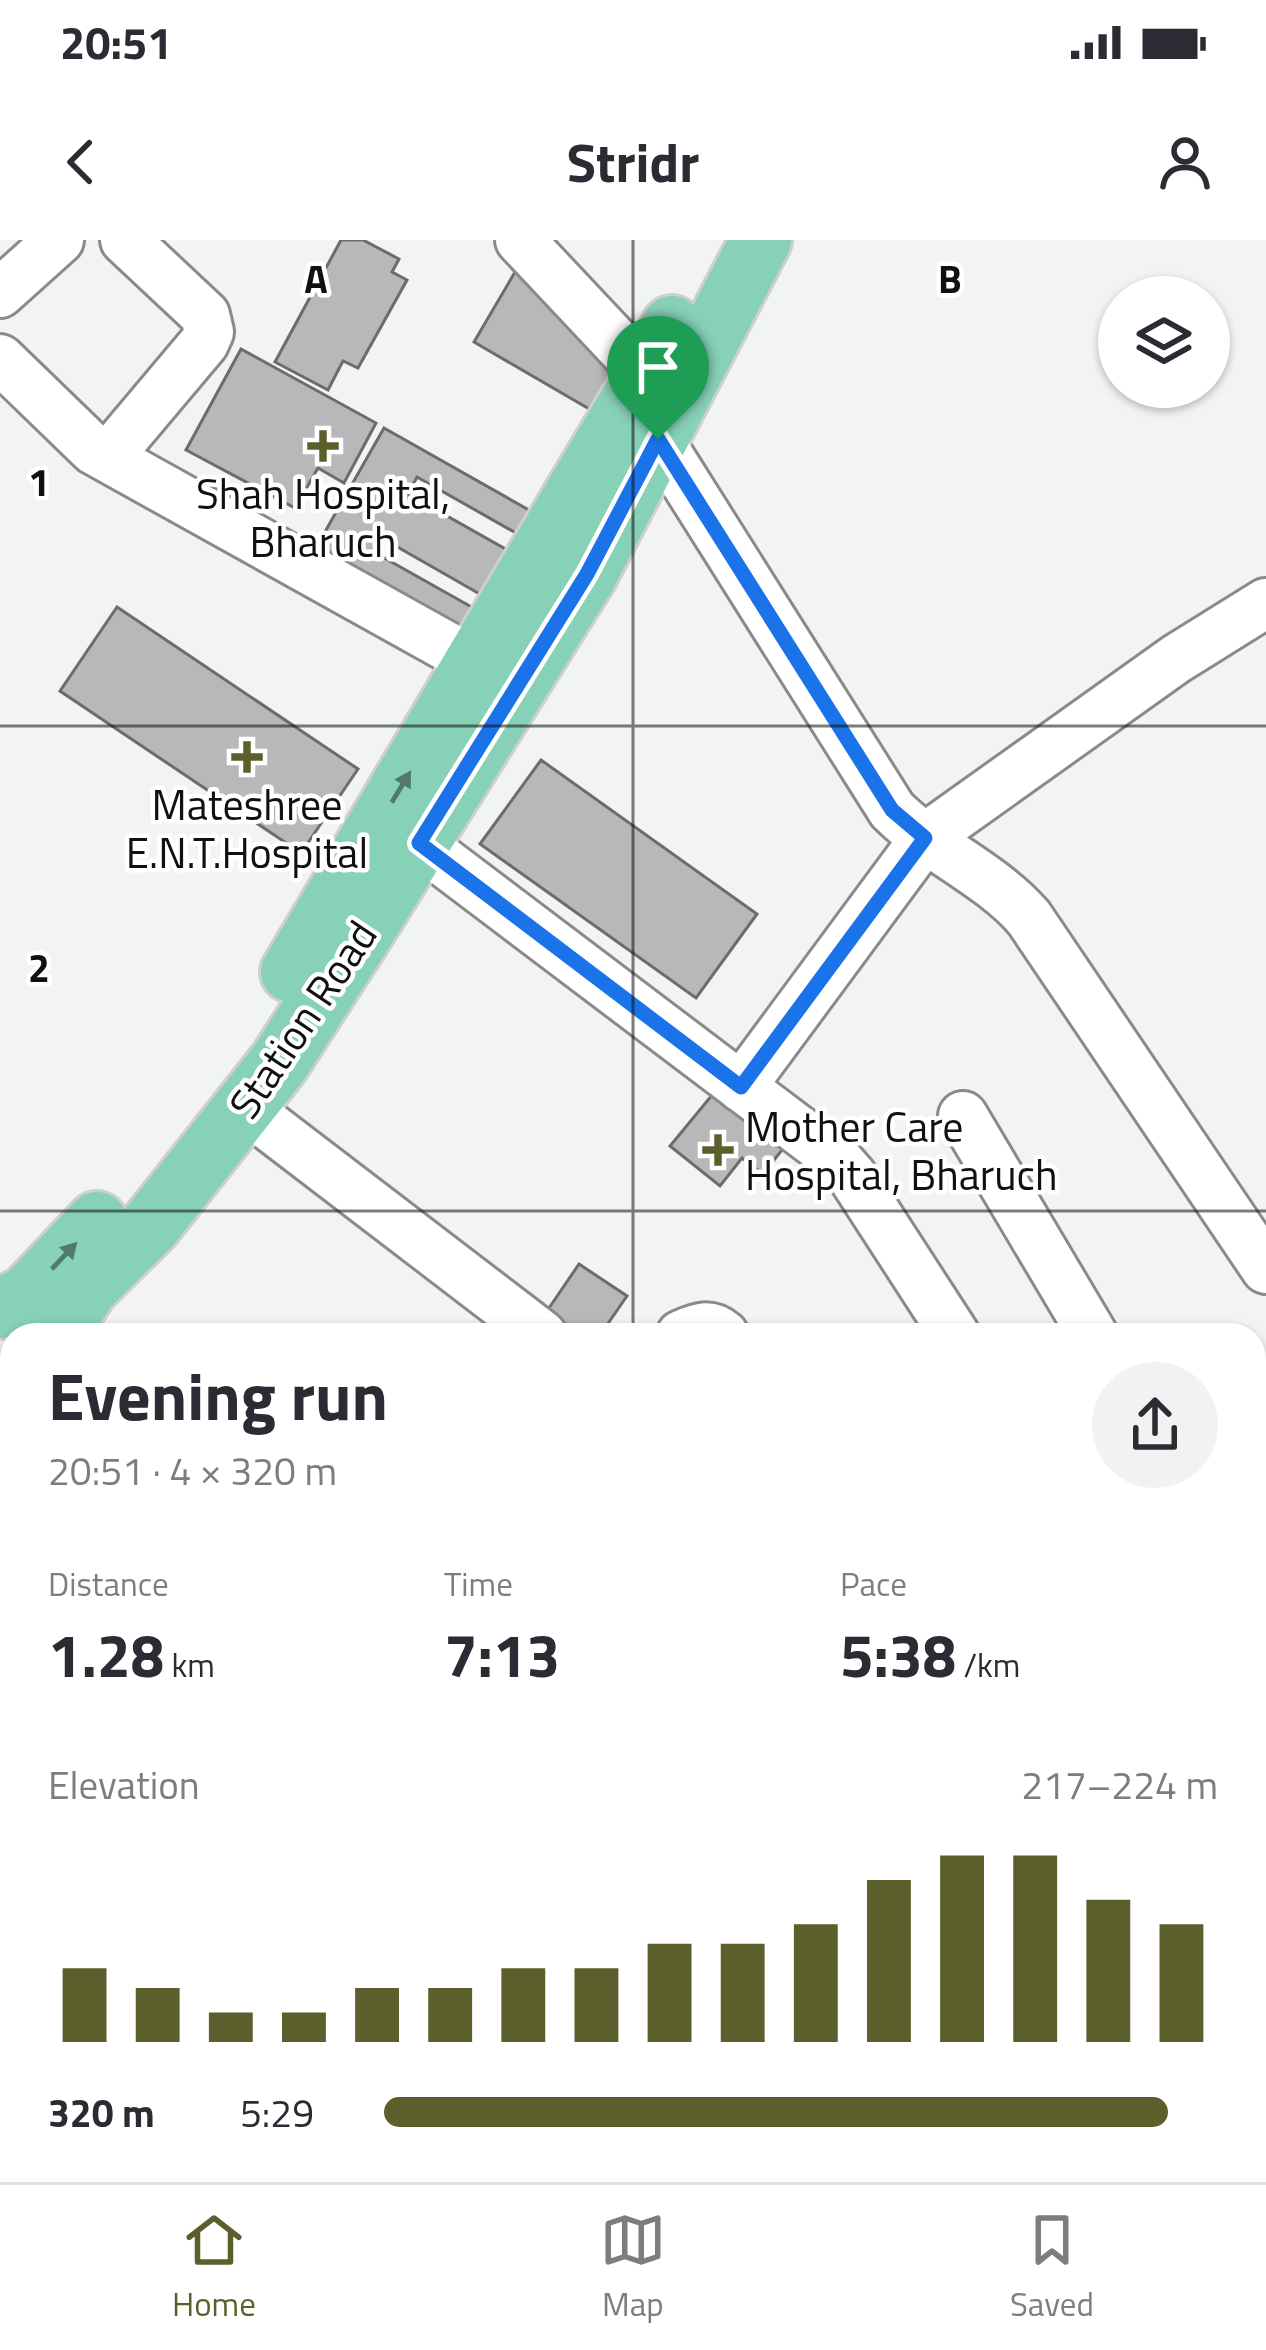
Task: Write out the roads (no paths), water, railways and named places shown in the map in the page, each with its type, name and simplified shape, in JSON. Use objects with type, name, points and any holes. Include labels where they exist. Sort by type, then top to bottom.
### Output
[{"type":"main road","name":"Station Road","points":[[65,1323],[88,1287],[152,1225],[279,1063],[587,574],[640,411],[717,240]]},
{"type":"main road","name":"Station Road","points":[[0,1309],[26,1298],[124,1196],[242,1054],[475,662],[640,411],[761,240]]},
{"type":"street","points":[[0,293],[59,240]]},
{"type":"street","points":[[520,240],[640,411],[892,810],[1007,896],[1029,918],[1266,1269]]},
{"type":"street","points":[[108,458],[204,343],[208,332],[205,315],[157,250]]},
{"type":"street","points":[[9,386],[108,458],[475,662]]},
{"type":"street","points":[[741,1087],[925,838],[1176,658],[1266,603]]},
{"type":"street","points":[[419,843],[844,1167],[947,1323]]},
{"type":"street","points":[[244,1107],[526,1323]]},
{"type":"street","points":[[963,1116],[1087,1323]]},
{"type":"place","name":"Shah Hospital, Bharuch","points":[[323,446]]},
{"type":"place","name":"Mateshree E.N.T.Hospital","points":[[247,757]]},
{"type":"place","name":"Mother Care Hospital, Bharuch","points":[[718,1150]]}]
